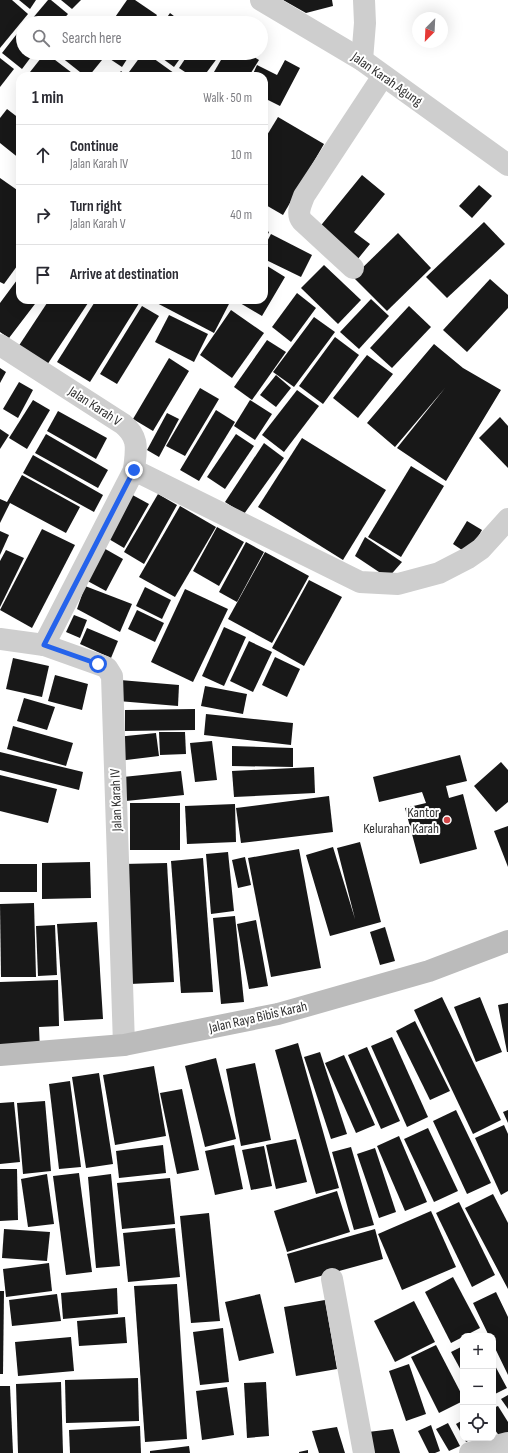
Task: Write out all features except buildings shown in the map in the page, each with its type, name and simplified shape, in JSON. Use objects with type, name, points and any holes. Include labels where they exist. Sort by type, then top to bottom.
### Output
[{"type":"main road","name":"Jalan Raya Bibis Karah","points":[[0,1055],[124,1045],[278,1014],[429,971],[508,941]]},
{"type":"street","name":"Jalan Karah Agung","points":[[261,0],[362,60],[508,165]]},
{"type":"street","points":[[362,60],[365,23],[364,0]]},
{"type":"street","points":[[353,268],[302,221],[299,213],[304,196],[383,76]]},
{"type":"street","name":"Jalan Karah V","points":[[0,345],[123,424],[131,430],[136,444],[134,470],[44,645]]},
{"type":"street","points":[[134,470],[360,582],[398,584],[439,573],[481,550],[508,519]]},
{"type":"street","name":"Jalan Karah IV","points":[[0,639],[44,645],[103,666],[112,676],[124,1045]]},
{"type":"street","points":[[332,1279],[364,1453]]},
{"type":"street","points":[[470,1453],[508,1443]]},
{"type":"place","name":"Kantor Kelurahan Karah","points":[[447,820]]},
{"type":"route","points":[[98,664],[44,645],[134,470]]}]
